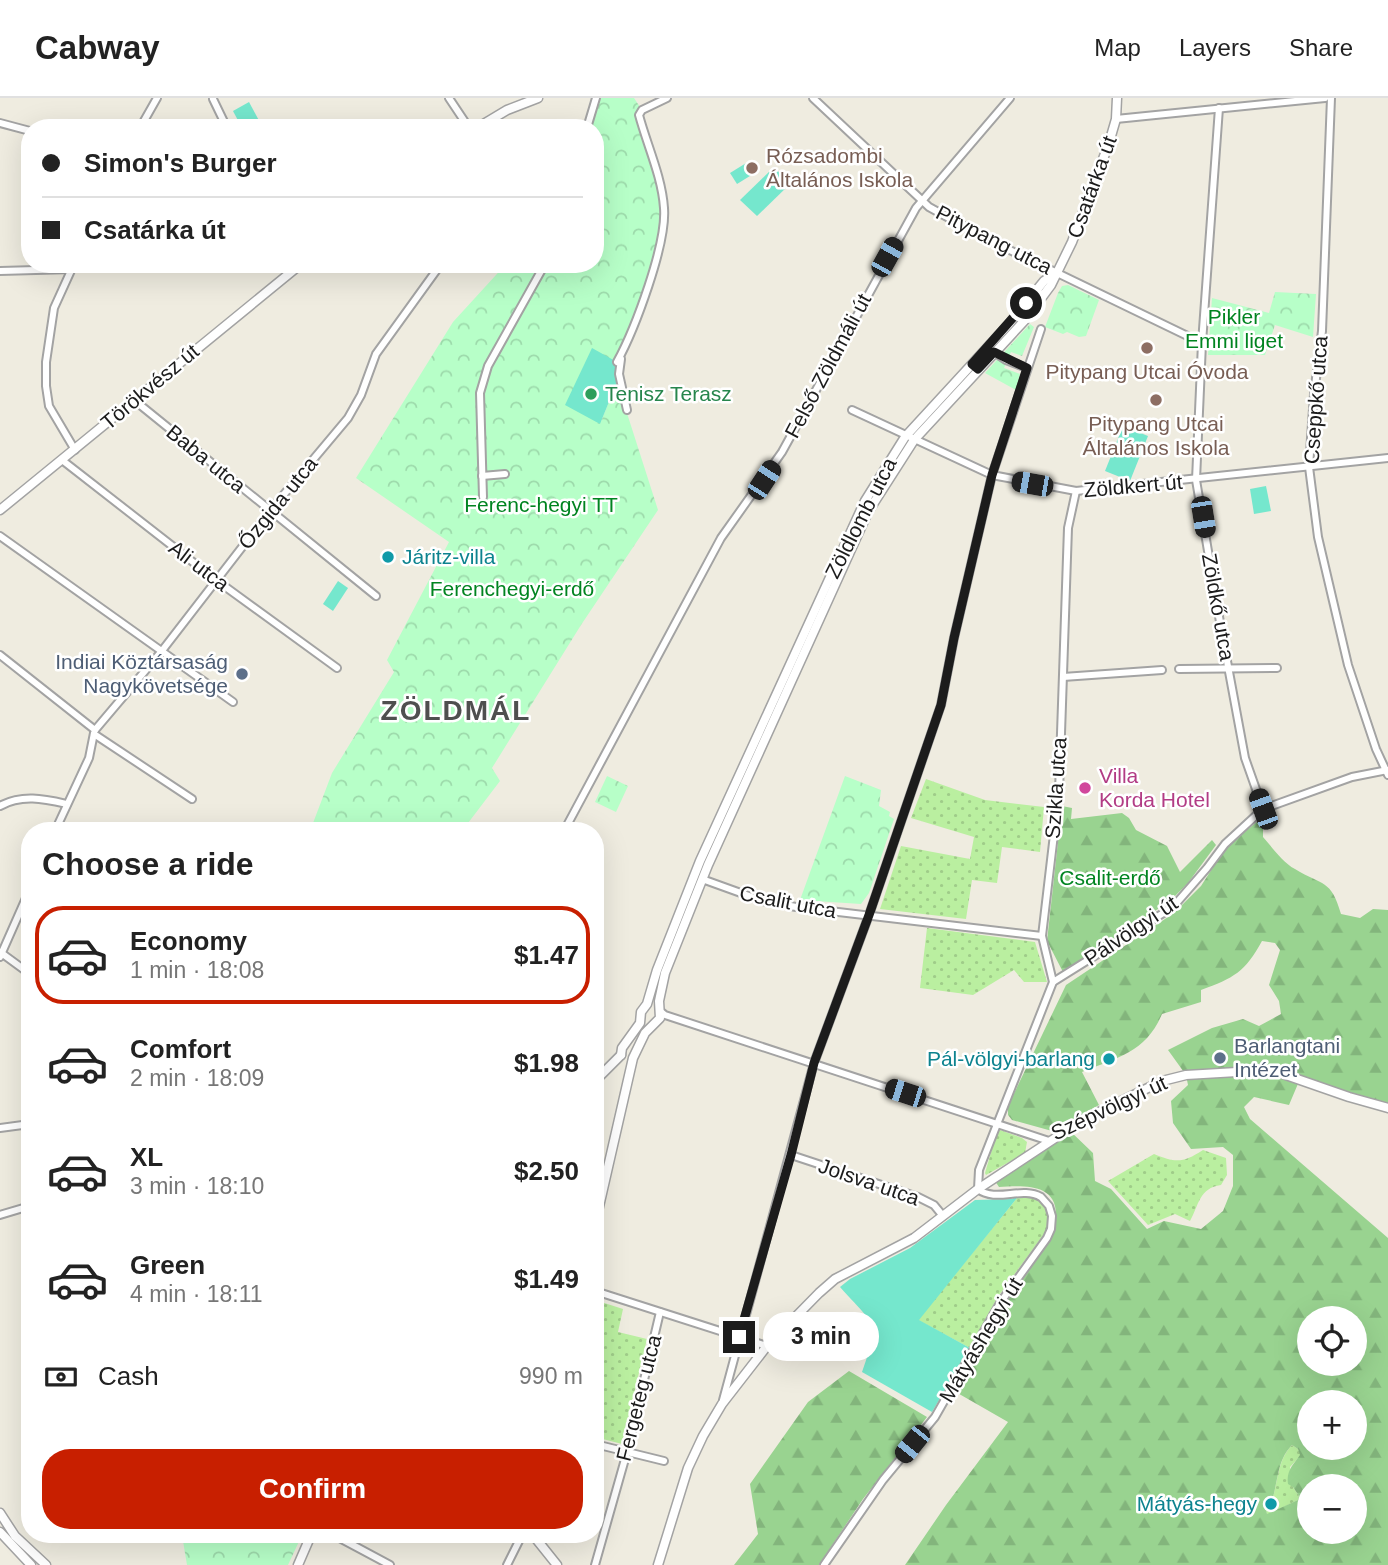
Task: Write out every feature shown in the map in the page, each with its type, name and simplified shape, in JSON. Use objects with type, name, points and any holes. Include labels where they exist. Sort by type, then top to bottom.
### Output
[{"type":"street","points":[[146,119],[157,98]]},
{"type":"street","points":[[449,98],[463,119]]},
{"type":"street","points":[[492,119],[506,110],[538,98]]},
{"type":"street","points":[[590,119],[596,98]]},
{"type":"street","points":[[617,362],[655,267],[665,210],[639,115],[642,110],[667,98]]},
{"type":"street","name":"Pitypang utca","points":[[813,98],[920,202],[952,222],[1202,343]]},
{"type":"street","name":"Felső Zöldmáli út","points":[[569,822],[721,538],[782,452],[898,238],[920,202],[1010,98]]},
{"type":"street","name":"Csatárka út","points":[[1056,272],[1075,235],[1116,119],[1117,98]]},
{"type":"street","points":[[1116,119],[1325,98]]},
{"type":"street","name":"Cseppkő utca","points":[[1331,98],[1322,331],[1314,394],[1310,467],[1318,537],[1348,665],[1387,772]]},
{"type":"street","points":[[212,99],[223,119]]},
{"type":"street","name":"Zöldkő utca","points":[[1219,108],[1202,343],[1196,480],[1245,758],[1263,809]]},
{"type":"street","points":[[0,123],[21,129]]},
{"type":"street","points":[[0,271],[21,270]]},
{"type":"street","name":"Zöldlomb utca","points":[[975,366],[994,352],[1047,293],[1056,272]]},
{"type":"street","name":"Zöldlomb utca","points":[[647,1004],[657,970],[698,877],[868,512],[910,438],[975,366],[1044,281],[1056,272]]},
{"type":"street","points":[[70,273],[54,308],[46,362],[46,386],[49,406],[75,450]]},
{"type":"street","name":"Törökvész út","points":[[0,510],[289,273]]},
{"type":"street","name":"Őzgida utca","points":[[94,732],[161,652],[270,511],[348,418],[361,395],[376,354],[434,273]]},
{"type":"street","points":[[483,497],[480,393],[483,379],[540,273]]},
{"type":"street","points":[[722,1404],[814,1063],[869,915],[941,705],[992,475],[1041,329]]},
{"type":"street","points":[[994,352],[1027,368]]},
{"type":"street","points":[[622,354],[619,374],[627,410]]},
{"type":"street","name":"Baba utca","points":[[134,400],[376,596]]},
{"type":"street","name":"Zöldkert út","points":[[852,410],[992,475],[1076,491],[1388,458]]},
{"type":"street","name":"Ali utca","points":[[62,460],[216,580],[337,668]]},
{"type":"street","points":[[482,477],[505,474]]},
{"type":"street","name":"Szikla utca","points":[[1053,982],[1042,936],[1059,792],[1068,528],[1076,491]]},
{"type":"street","points":[[0,536],[233,702]]},
{"type":"street","points":[[0,655],[94,732],[191,799]]},
{"type":"street","points":[[1179,669],[1278,668]]},
{"type":"street","points":[[1063,677],[1162,670]]},
{"type":"street","points":[[59,822],[89,758],[94,732]]},
{"type":"street","name":"Pálvölgyi út","points":[[1053,982],[1173,907],[1225,844],[1263,809],[1340,780],[1387,772]]},
{"type":"street","points":[[0,806],[22,798],[38,798],[67,804]]},
{"type":"street","name":"Zöldlomb utca","points":[[660,1010],[660,989],[664,973],[698,877]]},
{"type":"street","name":"Csalit utca","points":[[698,877],[763,901],[820,911],[1042,936]]},
{"type":"street","points":[[21,909],[1,954],[21,968]]},
{"type":"street","points":[[978,1188],[979,1170],[1053,982]]},
{"type":"street","points":[[604,1185],[627,1086],[626,1058],[622,1048],[640,1023],[641,1012],[647,1004]]},
{"type":"street","name":"Szépvölgyi út","points":[[647,1004],[654,1004],[676,1018],[1049,1141],[1128,1096],[1162,1081],[1186,1075],[1280,1073],[1388,1108]]},
{"type":"street","points":[[604,1072],[612,1064],[626,1058],[658,1021],[660,1010]]},
{"type":"street","name":"Szépvölgyi út","points":[[658,1021],[663,1017],[676,1018]]},
{"type":"street","points":[[0,1128],[21,1125]]},
{"type":"street","points":[[658,1565],[688,1468],[703,1436],[722,1404],[767,1346],[835,1279],[914,1238],[978,1188],[1049,1141]]},
{"type":"street","name":"Jolsva utca","points":[[791,1155],[918,1197],[934,1205],[943,1216]]},
{"type":"street","name":"Mátyáshegyi út","points":[[824,1565],[883,1480],[935,1417],[995,1313],[1051,1229],[1051,1210],[1035,1193],[989,1195],[978,1188]]},
{"type":"street","points":[[0,1214],[21,1208]]},
{"type":"street","points":[[604,1294],[767,1346]]},
{"type":"street","name":"Fergeteg utca","points":[[604,1531],[627,1452],[660,1312]]},
{"type":"street","points":[[604,1446],[664,1461]]},
{"type":"street","points":[[0,1513],[21,1542]]},
{"type":"street","points":[[0,1532],[31,1565]]},
{"type":"street","points":[[22,1543],[46,1565]]},
{"type":"street","points":[[298,1565],[308,1543]]},
{"type":"street","points":[[349,1543],[390,1565]]},
{"type":"street","points":[[507,1565],[518,1543]]},
{"type":"street","points":[[539,1543],[557,1565]]},
{"type":"street","name":"Fergeteg utca","points":[[594,1565],[600,1543]]},
{"type":"green space","name":"Ferenc-hegyi TT","points":[[596,98],[634,98],[642,110],[639,115],[665,210],[655,267],[627,338],[600,424],[617,382],[658,510],[581,625],[492,768],[500,781],[469,822],[313,822],[332,773],[394,672],[387,660],[449,542],[356,478],[453,322],[498,273],[604,273],[604,119],[590,119]]},
{"type":"green space","points":[[1068,285],[1099,300],[1086,336],[1079,337],[1067,332],[1063,334],[1045,327],[1058,293],[1062,286]]},
{"type":"green space","name":"Pikler Emmi liget","points":[[1275,292],[1316,294],[1313,337],[1275,325],[1265,355],[1208,355],[1212,298],[1269,313]]},
{"type":"green space","points":[[1030,324],[1034,327],[1022,356],[1011,352],[1004,368],[1020,374],[1016,390],[985,373]]},
{"type":"green space","points":[[607,776],[628,786],[616,812],[595,802]]},
{"type":"green space","points":[[845,776],[881,790],[879,806],[890,812],[889,816],[894,819],[869,893],[861,904],[800,900]]},
{"type":"green space","points":[[926,779],[985,800],[1044,807],[1040,852],[1002,847],[997,883],[972,880],[966,919],[880,909],[901,846],[970,859],[974,837],[911,818]]},
{"type":"green space","name":"Csalit-erdő","points":[[1062,806],[1072,808],[1071,819],[1122,813],[1129,818],[1136,830],[1167,846],[1180,872],[1212,840],[1216,845],[1188,883],[1170,901],[1063,972],[1047,941]]},
{"type":"green space","points":[[1263,817],[1263,837],[1290,866],[1325,885],[1334,895],[1341,914],[1360,918],[1373,909],[1388,910],[1388,1107],[1300,1079],[1289,1105],[1254,1097],[1244,1107],[1250,1119],[1388,1238],[1388,1565],[905,1565],[1008,1422],[954,1391],[997,1313],[1050,1236],[1056,1216],[1051,1197],[1044,1192],[1027,1187],[999,1187],[995,1181],[1068,1129],[1093,1153],[1095,1181],[1111,1189],[1147,1229],[1164,1221],[1201,1229],[1223,1211],[1233,1186],[1233,1155],[1223,1147],[1191,1149],[1173,1123],[1171,1101],[1188,1085],[1186,1075],[1168,1050],[1212,1028],[1243,1019],[1259,1026],[1281,1014],[1279,1001],[1269,985],[1280,950],[1275,943],[1262,941],[1238,973],[1201,990],[1201,1002],[1162,1014],[1148,1037],[1130,1052],[1082,1072],[1099,1105],[1052,1131],[1012,1120],[1008,1115],[1008,1106],[1066,985],[1174,913],[1201,886],[1226,847]],"holes":[[[1297,1390],[1367,1390],[1367,1460],[1297,1459],[1288,1475],[1288,1484],[1297,1493],[1297,1474],[1367,1474],[1367,1544],[1297,1544],[1297,1500],[1267,1514],[1265,1505],[1272,1501],[1281,1464],[1292,1445],[1297,1448]]]},
{"type":"green space","points":[[927,928],[1035,942],[1047,982],[1024,982],[1014,970],[973,995],[920,988]]},
{"type":"green space","points":[[1000,1130],[1027,1142],[1025,1153],[986,1175],[997,1132]]},
{"type":"green space","points":[[1203,1150],[1226,1158],[1227,1175],[1221,1185],[1204,1193],[1190,1221],[1175,1214],[1148,1225],[1108,1181],[1154,1154],[1179,1160]]},
{"type":"green space","points":[[1021,1193],[1035,1197],[1044,1204],[1048,1215],[1047,1230],[997,1298],[970,1348],[918,1320]]},
{"type":"green space","points":[[604,1303],[623,1309],[618,1332],[647,1339],[622,1444],[604,1439]]},
{"type":"green space","points":[[849,1371],[927,1417],[863,1499],[819,1565],[734,1565],[758,1534],[750,1484],[808,1402]]},
{"type":"green space","points":[[1292,1445],[1297,1448],[1297,1459],[1290,1467],[1297,1500],[1267,1515],[1265,1505],[1272,1501],[1287,1451]]},
{"type":"green space","points":[[183,1543],[298,1543],[288,1565],[187,1565]]},
{"type":"shaded area","points":[[249,102],[258,119],[237,119],[233,111]]},
{"type":"shaded area","points":[[751,160],[758,171],[737,184],[730,173]]},
{"type":"shaded area","points":[[774,167],[790,184],[757,216],[740,200]]},
{"type":"shaded area","name":"Tenisz Terasz","points":[[592,348],[617,362],[617,382],[600,424],[565,405]]},
{"type":"shaded area","points":[[1123,426],[1148,436],[1130,481],[1105,471]]},
{"type":"shaded area","points":[[1266,486],[1271,511],[1254,514],[1250,489]]},
{"type":"shaded area","points":[[338,581],[348,588],[333,611],[323,604]]},
{"type":"shaded area","points":[[1021,1193],[919,1320],[970,1348],[932,1412],[862,1372],[871,1343],[871,1325],[840,1287],[850,1279],[910,1248],[975,1200],[1012,1199]]},
{"type":"place","name":"Rózsadombi Általános Iskola","points":[[752,168]]},
{"type":"place","name":"Pitypang Utcai Óvoda","points":[[1147,348]]},
{"type":"place","name":"Tenisz Terasz","points":[[591,394]]},
{"type":"place","name":"Pitypang Utcai Általános Iskola","points":[[1156,400]]},
{"type":"place","name":"Járitz-villa","points":[[388,557]]},
{"type":"place","name":"Indiai Köztársaság Nagykövetsége","points":[[242,674]]},
{"type":"place","name":"Villa Korda Hotel","points":[[1085,788]]},
{"type":"place","name":"Barlangtani Intézet","points":[[1220,1058]]},
{"type":"place","name":"Pál-völgyi-barlang","points":[[1109,1059]]},
{"type":"place","name":"Mátyás-hegy","points":[[1271,1504]]},
{"type":"district","name":"ZÖLDMÁL","points":[[456,710]]},
{"type":"route","points":[[739,1337],[791,1155],[814,1063],[869,915],[941,705],[992,475],[1027,368],[1001,358],[994,352],[978,369],[972,364],[1026,303]]},
{"type":"park label","name":"Ferenchegyi-erdő","points":[[512,589]]}]
